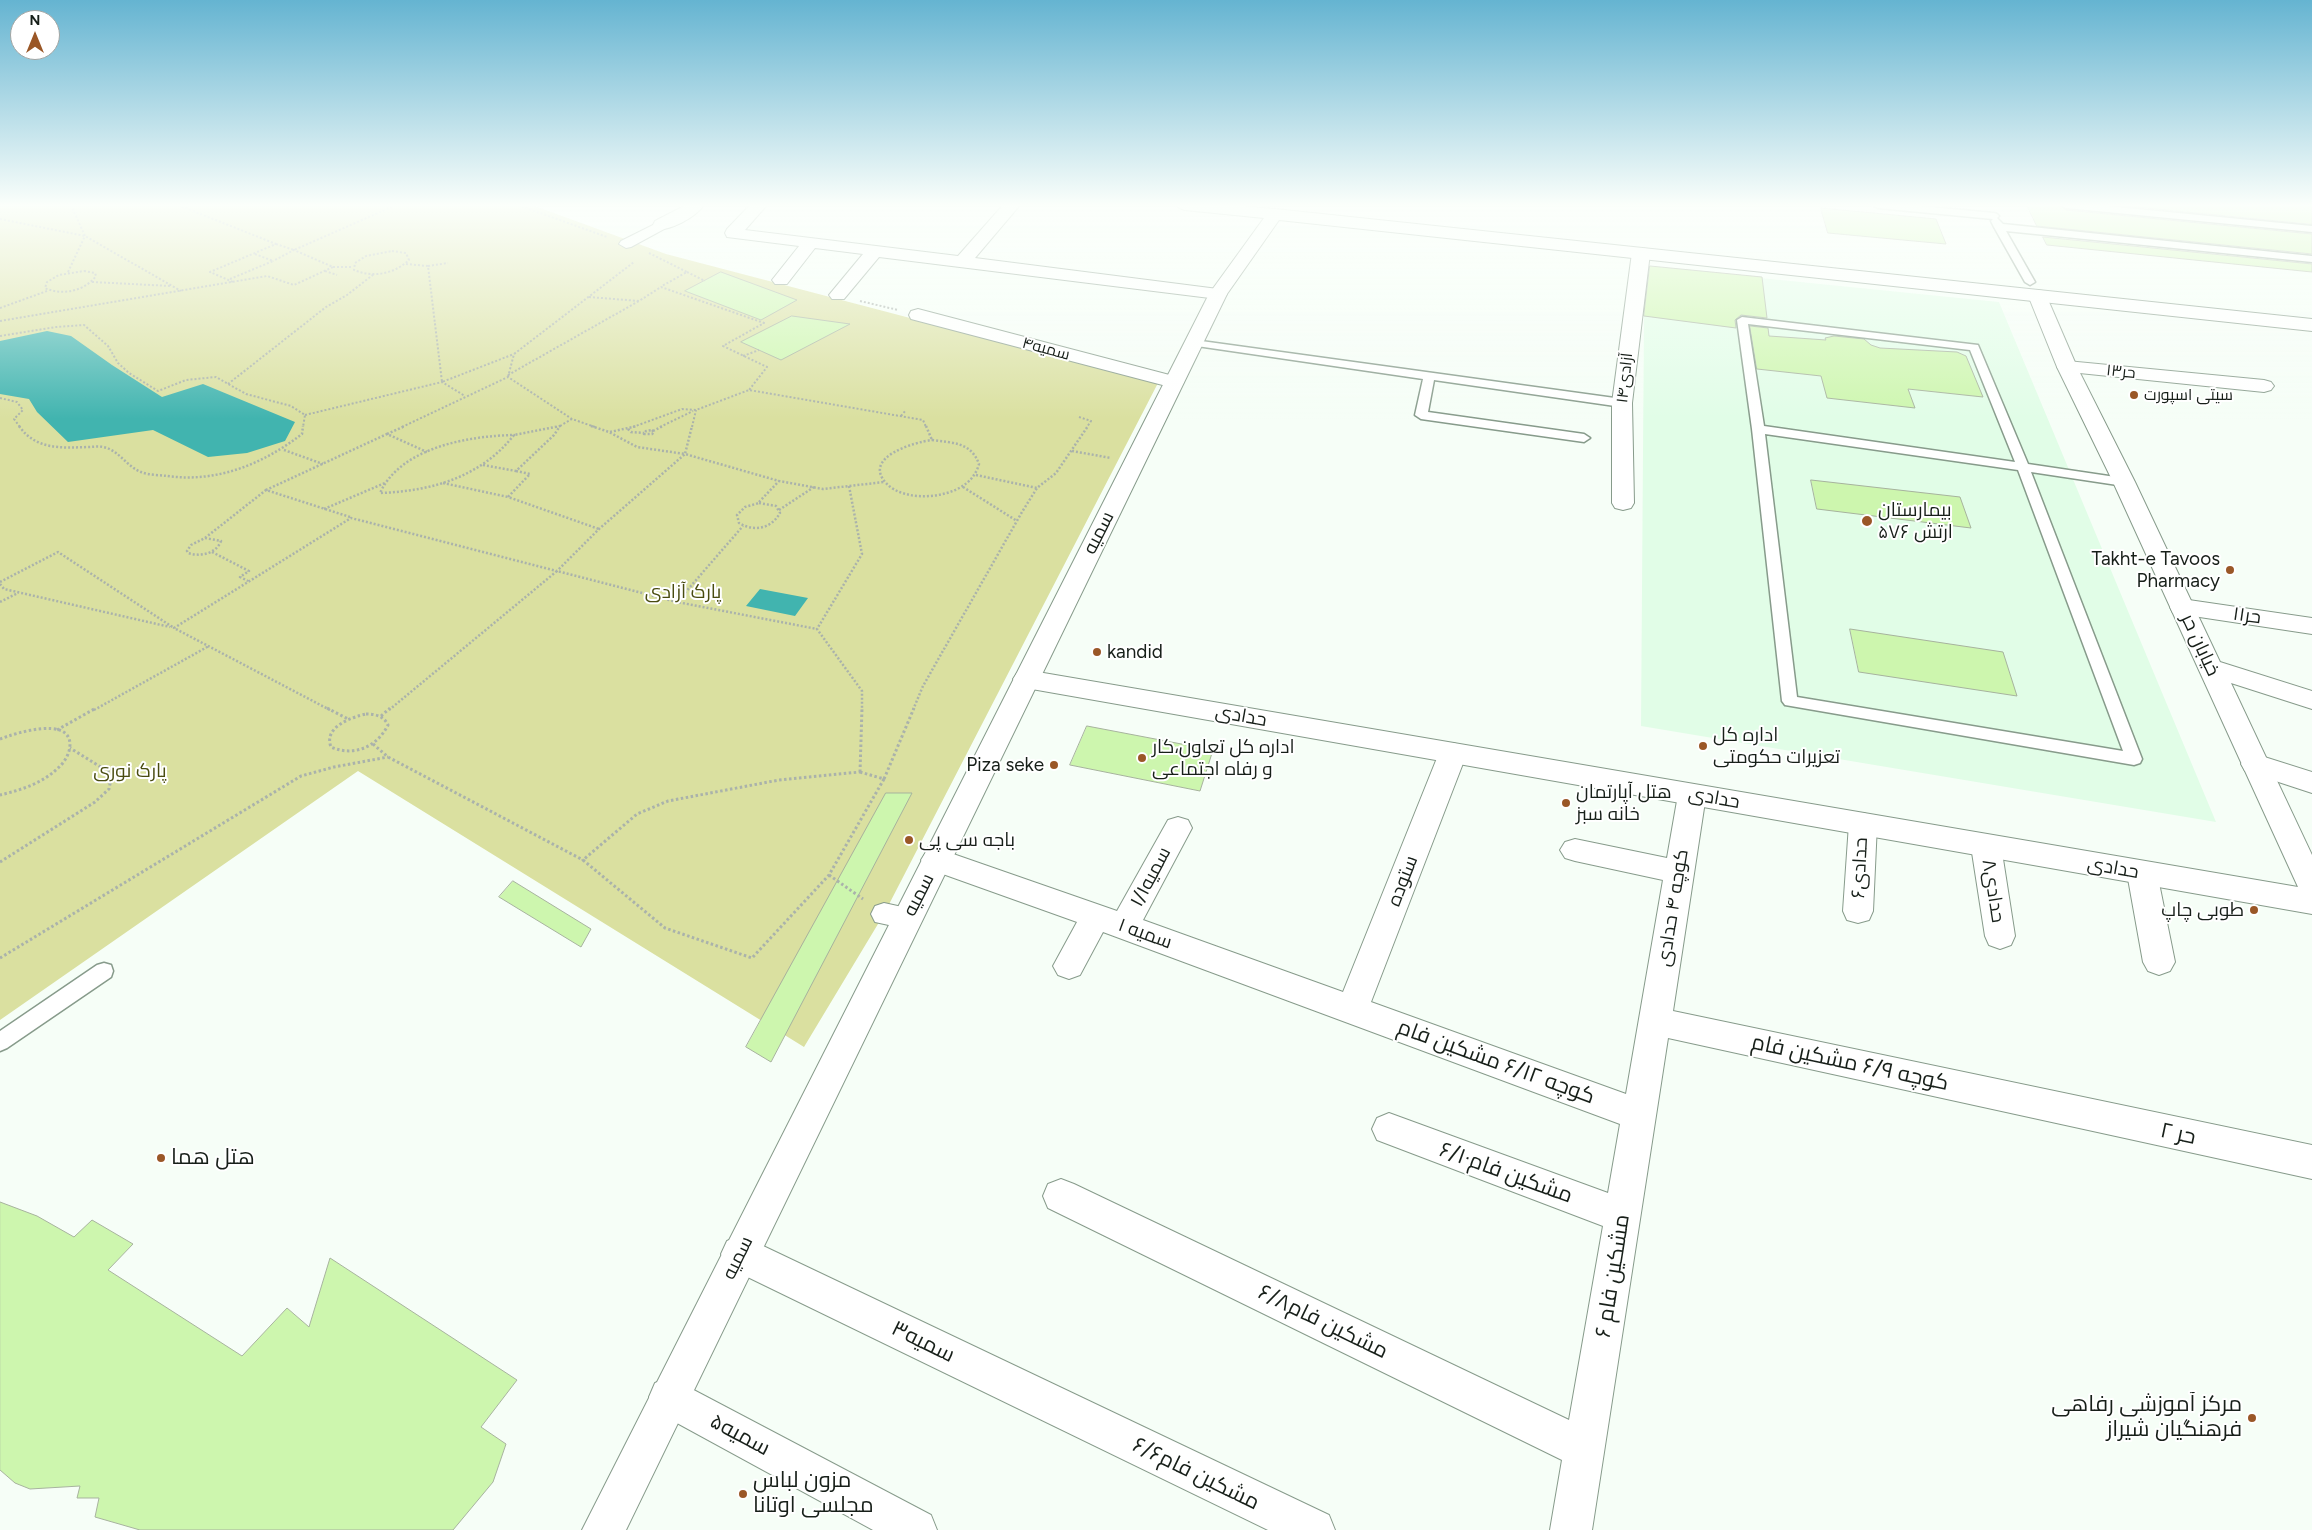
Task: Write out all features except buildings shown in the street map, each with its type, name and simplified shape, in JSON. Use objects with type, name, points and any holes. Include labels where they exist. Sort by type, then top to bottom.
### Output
[{"type":"street","points":[[781,280],[784,276]]},
{"type":"street","points":[[838,295],[854,276]]},
{"type":"street","points":[[1077,276],[1218,294]]},
{"type":"street","name":"سمیه","points":[[603,1530],[740,1254],[895,916],[936,860],[1218,294],[1231,276]]},
{"type":"street","name":"آزادی۱۴","points":[[1623,504],[1622,403],[1638,276]]},
{"type":"street","points":[[1896,276],[2312,310]]},
{"type":"street","points":[[1926,276],[2312,325]]},
{"type":"street","name":"خیابان حر","points":[[2034,289],[2068,367],[2124,482],[2312,886]]},
{"type":"street","name":"سمیه۴","points":[[918,315],[1174,382]]},
{"type":"street","name":"حر۱۳","points":[[2068,367],[2264,386]]},
{"type":"street","name":"حر۱۱","points":[[2182,607],[2312,626]]},
{"type":"street","points":[[2211,668],[2312,700]]},
{"type":"street","name":"حدادی","points":[[1026,679],[2312,902]]},
{"type":"street","name":"ستوده","points":[[1352,1009],[1453,753]]},
{"type":"street","points":[[2255,764],[2312,783]]},
{"type":"street","name":"کوچه ۴ حدادی","points":[[1655,1021],[1692,795]]},
{"type":"street","name":"۶حدادی","points":[[1858,911],[1863,824]]},
{"type":"street","name":"سمیه۱/۱","points":[[1124,926],[1178,828]]},
{"type":"street","name":"۸حدادی","points":[[1986,846],[2000,936]]},
{"type":"street","points":[[1575,850],[1679,872]]},
{"type":"street","name":"۱ سمیه","points":[[936,860],[1352,1009]]},
{"type":"street","points":[[2142,873],[2159,962]]},
{"type":"street","points":[[1069,966],[1096,916]]},
{"type":"street","name":"کوچه ۶/۱۲ مشکین فام","points":[[1352,1009],[1639,1114]]},
{"type":"street","name":"کوچه ۶/۹ مشکین فام","points":[[1655,1021],[2045,1105]]},
{"type":"street","name":"۶ مشکین فام","points":[[1571,1530],[1655,1021]]},
{"type":"street","name":"۲ حر","points":[[2045,1105],[2312,1162]]},
{"type":"street","name":"مشکین فام۶/۱۰","points":[[1389,1129],[1622,1216]]},
{"type":"street","name":"مشکین فام۶/۸","points":[[1061,1196],[1584,1449]]},
{"type":"street","name":"سمیه۳","points":[[740,1254],[1106,1430]]},
{"type":"street","name":"سمیه۵","points":[[669,1396],[916,1530]]},
{"type":"street","name":"مشکین فام۶/۶","points":[[1106,1430],[1314,1530]]},
{"type":"lane","points":[[2027,276],[2034,289]]},
{"type":"lane","points":[[1742,320],[1974,347],[2023,468],[2134,759],[1790,701],[1758,429],[1742,320]]},
{"type":"lane","points":[[1194,344],[1622,403]]},
{"type":"lane","points":[[1429,376],[1421,415],[1584,438]]},
{"type":"lane","points":[[1758,429],[2124,482]]},
{"type":"lane","points":[[0,1042],[104,971]]},
{"type":"path","points":[[48,290],[45,288],[47,282],[60,276]]},
{"type":"path","points":[[92,282],[95,276]]},
{"type":"path","points":[[156,276],[181,291]]},
{"type":"path","points":[[223,276],[233,282]]},
{"type":"path","points":[[230,279],[236,276]]},
{"type":"path","points":[[0,321],[265,276]]},
{"type":"path","points":[[268,276],[294,285],[313,276]]},
{"type":"path","points":[[228,384],[326,307],[347,295],[371,276]]},
{"type":"path","points":[[429,276],[442,382]]},
{"type":"path","points":[[0,336],[56,327],[84,325],[108,346],[118,363],[158,391],[186,380],[216,377],[246,394],[291,406],[305,415],[442,382],[514,354],[615,276]]},
{"type":"path","points":[[206,538],[215,538],[221,541],[220,546],[212,552],[200,556],[188,553],[188,548],[191,545],[206,538],[266,490],[508,376],[680,276]]},
{"type":"path","points":[[696,276],[705,281]]},
{"type":"path","points":[[0,308],[48,290],[70,291],[92,282],[173,286]]},
{"type":"path","points":[[662,287],[764,323],[723,346],[767,367],[749,390]]},
{"type":"path","points":[[838,295],[918,315]]},
{"type":"path","points":[[589,296],[639,300]]},
{"type":"path","points":[[743,356],[759,350]]},
{"type":"path","points":[[508,376],[514,354]]},
{"type":"path","points":[[508,376],[572,419],[609,432],[636,447],[685,454],[779,481],[814,487],[884,482]]},
{"type":"path","points":[[442,382],[465,397]]},
{"type":"path","points":[[628,429],[631,432],[644,433],[653,431],[684,414],[749,390],[923,420],[932,440]]},
{"type":"path","points":[[0,398],[18,402],[23,410],[14,419],[25,436],[39,446],[103,446],[122,455],[139,472],[172,478],[212,477],[263,461],[284,450],[302,434],[305,415]]},
{"type":"path","points":[[609,432],[628,429],[682,410],[696,410]]},
{"type":"path","points":[[382,716],[388,726],[381,738],[373,744],[354,751],[345,752],[331,747],[329,742],[333,730],[348,719],[366,714],[382,716],[557,571],[599,529],[685,454],[696,410]]},
{"type":"path","points":[[901,416],[906,410]]},
{"type":"path","points":[[373,744],[388,757],[583,860],[665,928],[752,958],[830,875],[884,779],[923,686],[1017,520],[1037,488],[1056,473],[1091,422],[1079,417]]},
{"type":"path","points":[[514,435],[502,449],[483,465],[442,483],[417,489],[380,493],[385,483],[399,469],[427,452],[452,442],[475,437],[514,435],[560,426],[572,419]]},
{"type":"path","points":[[516,471],[554,435],[560,426]]},
{"type":"path","points":[[387,434],[427,452]]},
{"type":"path","points":[[932,440],[956,443],[974,451],[979,459],[980,468],[976,476],[963,487],[938,495],[921,496],[893,490],[884,482],[880,473],[882,464],[889,455],[901,447],[932,440]]},
{"type":"path","points":[[284,450],[323,464]]},
{"type":"path","points":[[1072,451],[1135,462]]},
{"type":"path","points":[[483,465],[530,474],[508,497]]},
{"type":"path","points":[[976,476],[1037,488]]},
{"type":"path","points":[[759,503],[779,481]]},
{"type":"path","points":[[324,509],[385,483]]},
{"type":"path","points":[[442,483],[508,497],[599,529]]},
{"type":"path","points":[[817,629],[862,554],[849,486]]},
{"type":"path","points":[[779,510],[771,504],[759,503],[746,507],[737,515],[738,523],[743,526],[756,528],[770,524],[778,517],[779,510],[814,487]]},
{"type":"path","points":[[963,487],[1017,520]]},
{"type":"path","points":[[266,490],[351,518],[677,602],[817,629],[862,691],[860,772]]},
{"type":"path","points":[[348,719],[174,628],[58,552],[0,583],[4,589],[19,593],[174,628],[351,518]]},
{"type":"path","points":[[677,602],[743,526]]},
{"type":"path","points":[[212,552],[249,571],[240,577],[248,581]]},
{"type":"path","points":[[0,602],[19,593]]},
{"type":"path","points":[[57,730],[209,646]]},
{"type":"path","points":[[0,739],[35,728],[57,730],[66,734],[70,740],[70,748],[58,767],[47,776],[32,785],[0,795]]},
{"type":"path","points":[[0,862],[94,802],[109,789],[112,774],[70,748]]},
{"type":"path","points":[[0,958],[301,776],[334,767],[388,757]]},
{"type":"path","points":[[583,860],[637,814],[668,801],[734,787],[860,772],[884,779]]},
{"type":"path","points":[[830,875],[895,916]]},
{"type":"shaded area","name":"بیمارستان ۵۷۶ ارتش","points":[[1642,276],[1745,276],[1999,302],[2216,822],[1641,726],[1644,316]]},
{"type":"green space","name":"پارک آزادی","points":[[0,276],[751,276],[1158,383],[884,914],[804,1047],[358,771],[0,1020]]},
{"type":"water","points":[[47,331],[71,336],[162,397],[203,384],[295,422],[285,441],[247,453],[208,457],[153,430],[68,442],[37,412],[29,399],[0,394],[0,341]]},
{"type":"water","points":[[760,589],[808,598],[795,616],[746,606]]},
{"type":"place","name":"سیتی اسپورت","points":[[2134,395]]},
{"type":"place","name":"بیمارستان ۵۷۶ ارتش","points":[[1867,521]]},
{"type":"place","name":"Takht-e Tavoos Pharmacy","points":[[2230,570]]},
{"type":"place","name":"kandid","points":[[1097,652]]},
{"type":"place","name":"اداره کل تعزیرات حکومتی","points":[[1703,746]]},
{"type":"place","name":"اداره کل تعاون،کار و رفاه اجتماعی","points":[[1142,758]]},
{"type":"place","name":"Piza seke","points":[[1054,765]]},
{"type":"place","name":"هتل آپارتمان خانه سبز","points":[[1566,803]]},
{"type":"place","name":"باجه سی پی","points":[[909,840]]},
{"type":"place","name":"طوبی چاپ","points":[[2254,910]]},
{"type":"place","name":"هتل هما","points":[[161,1158]]},
{"type":"place","name":"مرکز آموزشی رفاهی فرهنگیان شیراز","points":[[2252,1418]]},
{"type":"place","name":"مزون لباس مجلسی اوتانا","points":[[743,1494]]},
{"type":"park label","name":"پارک نوری","points":[[130,771]]}]
